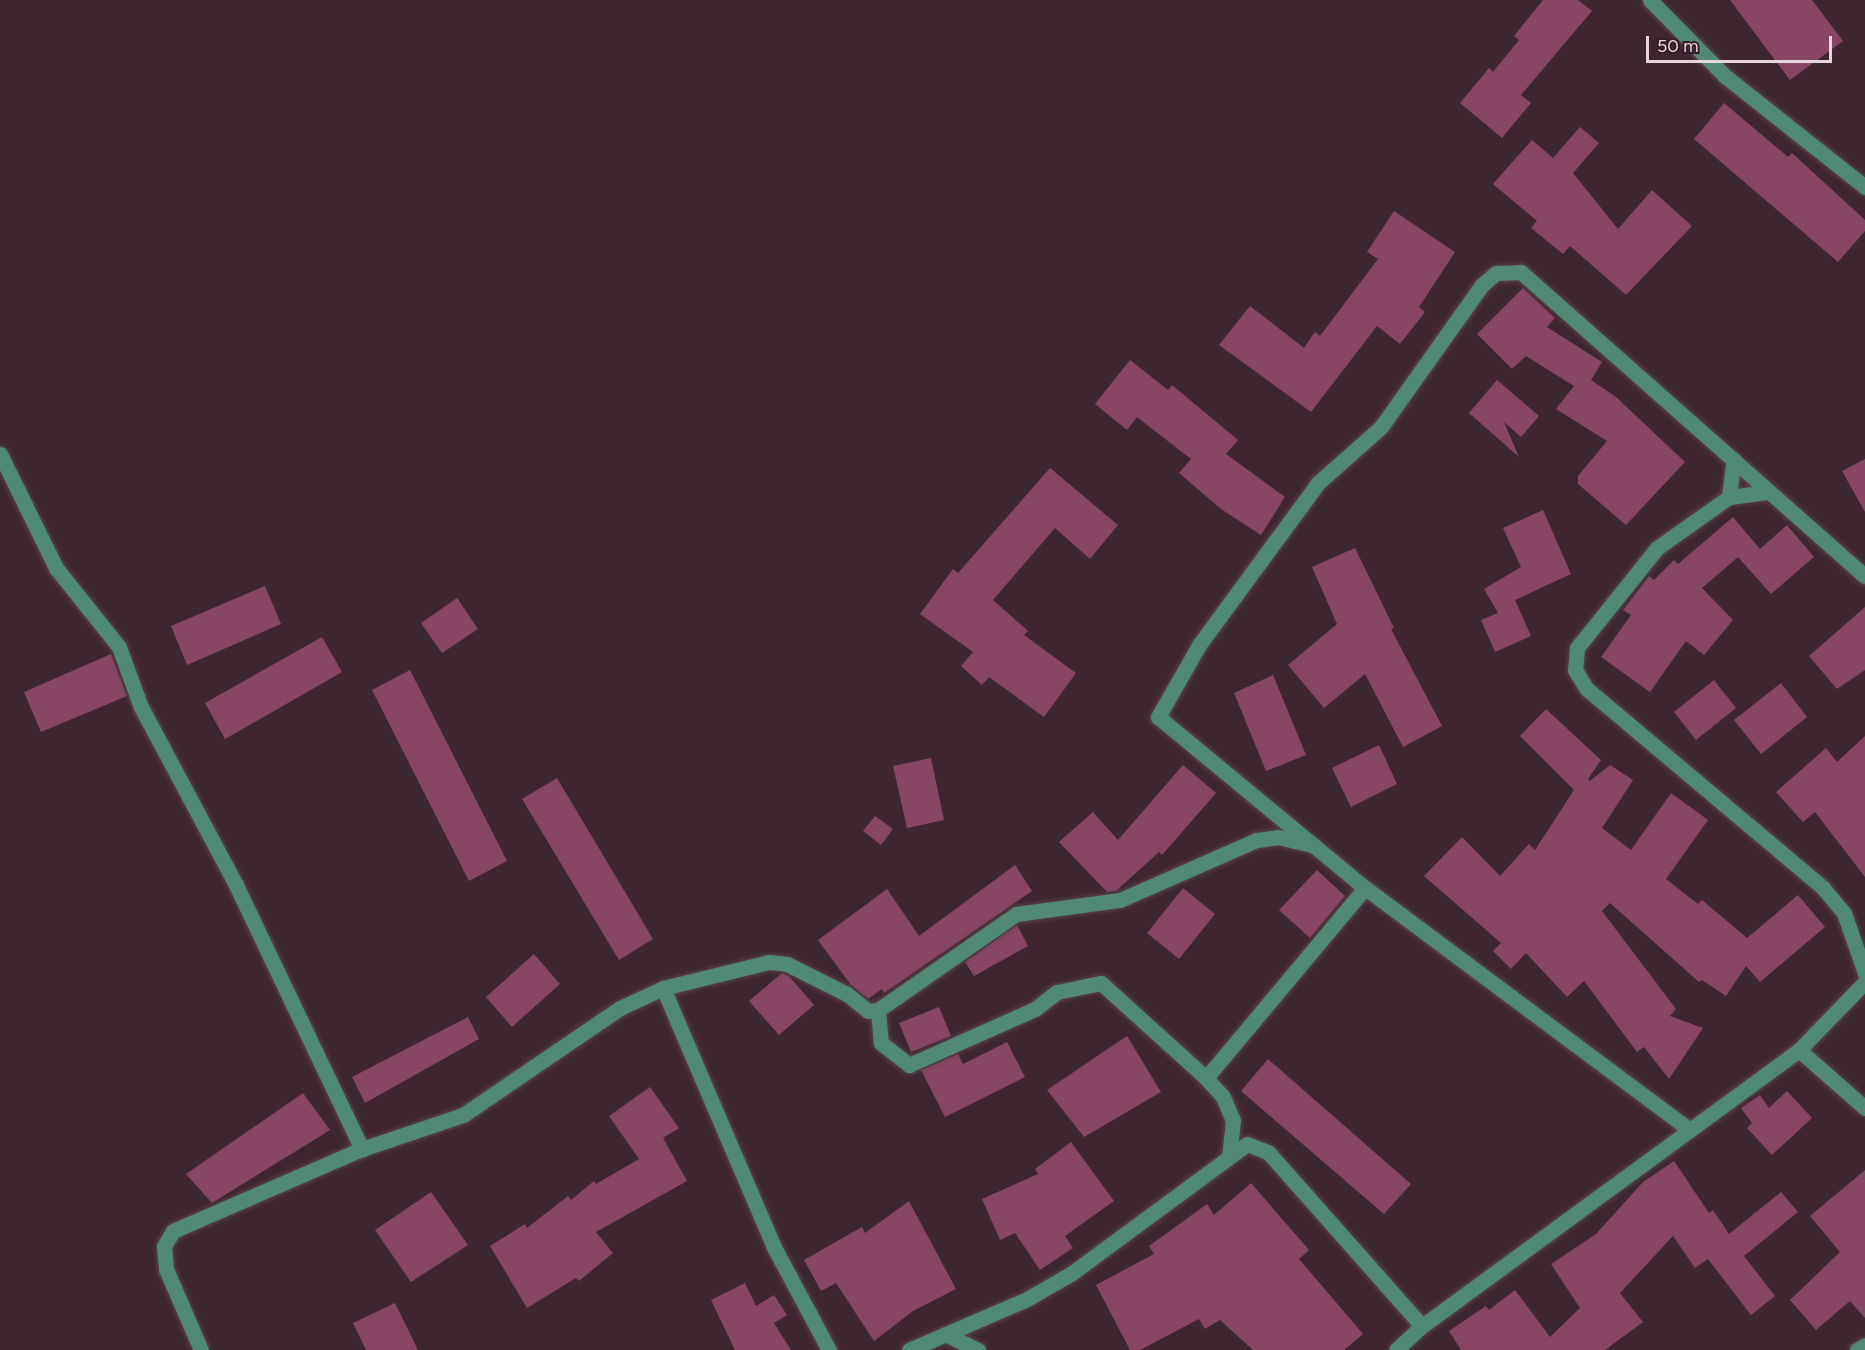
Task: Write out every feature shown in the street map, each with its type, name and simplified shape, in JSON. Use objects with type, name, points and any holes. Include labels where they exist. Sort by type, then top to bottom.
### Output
[{"type":"street","points":[[1650,0],[1725,76],[1865,187]]},
{"type":"street","points":[[1690,1130],[1365,888],[1320,847],[1158,717],[1199,645],[1318,483],[1338,469],[1364,439],[1381,427],[1482,285],[1496,273],[1521,272],[1734,459],[1767,492],[1865,576]]},
{"type":"street","points":[[0,454],[56,568],[119,647],[141,707],[236,885],[362,1149]]},
{"type":"street","points":[[1729,496],[1734,459]]},
{"type":"street","points":[[1767,492],[1729,496],[1657,548],[1576,648],[1575,670],[1587,690],[1824,888],[1844,913],[1865,973]]},
{"type":"street","points":[[201,1350],[166,1269],[164,1245],[172,1232],[362,1149],[463,1114],[620,1008],[663,988],[769,962],[787,964],[837,989],[868,1011],[878,1010],[1016,915],[1120,900],[1257,840],[1278,837],[1320,847]]},
{"type":"street","points":[[1206,1078],[1365,888]]},
{"type":"street","points":[[1396,1350],[1422,1326],[1798,1050],[1865,982]]},
{"type":"street","points":[[878,1010],[881,1043],[909,1065],[1035,1009],[1057,992],[1101,983],[1206,1078],[1223,1097],[1233,1120],[1229,1156]]},
{"type":"street","points":[[663,988],[775,1249],[829,1350]]},
{"type":"street","points":[[1798,1050],[1865,1108]]},
{"type":"street","points":[[909,1350],[1027,1299],[1072,1272],[1247,1144],[1268,1152],[1422,1326]]},
{"type":"street","points":[[945,1334],[978,1350]]},
{"type":"street","points":[[1857,1350],[1865,1346]]},
{"type":"building","points":[[1543,0],[1578,0],[1592,11],[1521,95],[1531,103],[1502,138],[1460,103],[1489,68],[1493,72],[1519,40],[1514,36]]},
{"type":"building","points":[[1730,0],[1812,0],[1843,41],[1790,80]]},
{"type":"building","points":[[1724,103],[1788,157],[1792,153],[1865,220],[1865,231],[1838,262],[1694,139]]},
{"type":"building","points":[[1580,127],[1599,143],[1573,173],[1618,229],[1652,190],[1692,226],[1626,295],[1570,246],[1563,254],[1531,228],[1537,221],[1493,184],[1532,140],[1553,158]]},
{"type":"building","points":[[1394,211],[1455,252],[1419,307],[1425,312],[1400,344],[1377,326],[1311,412],[1219,345],[1250,306],[1304,348],[1315,332],[1320,336],[1378,259],[1367,252]]},
{"type":"building","points":[[1523,288],[1555,318],[1547,327],[1602,362],[1591,380],[1616,397],[1685,462],[1626,525],[1578,484],[1578,476],[1607,441],[1556,409],[1574,386],[1526,356],[1512,369],[1477,334]]},
{"type":"building","points":[[1130,360],[1168,390],[1172,385],[1238,440],[1226,454],[1285,497],[1261,535],[1221,509],[1179,473],[1191,459],[1137,417],[1127,430],[1095,404]]},
{"type":"building","points":[[1497,380],[1539,416],[1521,437],[1504,422],[1519,457],[1469,413]]},
{"type":"building","points":[[1865,459],[1865,512],[1842,471]]},
{"type":"building","points":[[1050,468],[1118,525],[1090,559],[1055,528],[993,600],[1028,631],[1024,635],[1076,673],[1044,717],[989,677],[982,685],[961,666],[973,652],[920,614],[953,569],[958,573]]},
{"type":"building","points":[[1543,510],[1571,574],[1515,600],[1531,636],[1495,652],[1481,620],[1498,613],[1484,589],[1521,567],[1503,528]]},
{"type":"building","points":[[1733,517],[1760,549],[1787,525],[1814,557],[1771,594],[1738,557],[1702,588],[1733,620],[1704,655],[1686,641],[1650,692],[1601,657],[1631,615],[1623,610],[1649,576],[1654,580],[1674,560],[1678,564]]},
{"type":"building","points":[[1355,548],[1394,628],[1391,629],[1442,726],[1403,747],[1365,674],[1324,708],[1288,665],[1337,624],[1312,567]]},
{"type":"building","points":[[265,586],[281,624],[187,665],[171,626]]},
{"type":"building","points":[[457,598],[478,629],[442,653],[421,623]]},
{"type":"building","points":[[1865,607],[1865,670],[1837,689],[1809,656]]},
{"type":"building","points":[[322,637],[342,672],[225,739],[205,703]]},
{"type":"building","points":[[111,654],[127,696],[41,732],[24,692]]},
{"type":"building","points":[[410,670],[507,861],[469,881],[372,690]]},
{"type":"building","points":[[1273,675],[1306,755],[1266,771],[1234,693]]},
{"type":"building","points":[[1714,680],[1736,708],[1696,740],[1674,712]]},
{"type":"building","points":[[1781,683],[1807,717],[1761,754],[1734,720]]},
{"type":"building","points":[[1546,709],[1601,760],[1588,779],[1590,781],[1610,765],[1633,780],[1602,828],[1631,850],[1671,793],[1708,820],[1666,879],[1698,904],[1702,900],[1747,938],[1798,895],[1825,927],[1760,982],[1746,966],[1726,996],[1702,980],[1699,982],[1610,903],[1602,911],[1676,1009],[1670,1016],[1703,1028],[1669,1079],[1644,1047],[1637,1052],[1584,981],[1567,997],[1526,953],[1511,969],[1493,951],[1501,943],[1424,876],[1462,837],[1500,876],[1529,844],[1535,850],[1574,790],[1520,736]]},
{"type":"building","points":[[1865,736],[1865,877],[1815,812],[1803,822],[1776,792],[1826,748],[1837,762]]},
{"type":"building","points":[[1379,745],[1397,784],[1351,807],[1332,768]]},
{"type":"building","points":[[931,758],[944,820],[907,828],[893,766]]},
{"type":"building","points":[[1183,765],[1216,793],[1162,855],[1159,852],[1116,891],[1107,892],[1059,842],[1093,812],[1118,840]]},
{"type":"building","points":[[557,778],[653,939],[619,960],[522,799]]},
{"type":"building","points":[[875,816],[893,829],[881,845],[863,831]]},
{"type":"building","points":[[1015,865],[1032,891],[884,993],[882,989],[868,999],[851,985],[818,940],[887,889],[919,936]]},
{"type":"building","points":[[1317,870],[1345,896],[1310,938],[1279,910]]},
{"type":"building","points":[[1183,888],[1215,914],[1179,959],[1147,933]]},
{"type":"building","points":[[1017,925],[1028,946],[974,976],[965,962]]},
{"type":"building","points":[[534,954],[560,984],[512,1027],[486,997]]},
{"type":"building","points":[[782,973],[789,976],[814,1005],[779,1035],[749,1001]]},
{"type":"building","points":[[939,1007],[951,1036],[911,1052],[899,1023]]},
{"type":"building","points":[[468,1017],[479,1039],[365,1103],[352,1077]]},
{"type":"building","points":[[1127,1036],[1161,1092],[1084,1137],[1047,1090]]},
{"type":"building","points":[[1007,1042],[1025,1077],[945,1117],[921,1070],[958,1054],[963,1064]]},
{"type":"building","points":[[1268,1059],[1411,1184],[1384,1214],[1241,1091]]},
{"type":"building","points":[[650,1087],[679,1128],[663,1138],[687,1181],[596,1232],[613,1253],[579,1281],[576,1278],[527,1308],[490,1246],[525,1224],[527,1228],[568,1196],[571,1200],[594,1181],[596,1184],[639,1159],[609,1116]]},
{"type":"building","points":[[1787,1091],[1812,1118],[1772,1155],[1747,1128],[1752,1123],[1741,1108],[1760,1095],[1769,1108]]},
{"type":"building","points":[[303,1093],[330,1130],[212,1203],[186,1174]]},
{"type":"building","points":[[1071,1142],[1114,1201],[1065,1236],[1073,1248],[1040,1270],[1015,1233],[1000,1240],[982,1199],[1038,1174],[1035,1169]]},
{"type":"building","points":[[1674,1161],[1709,1213],[1713,1210],[1729,1234],[1781,1192],[1798,1212],[1744,1256],[1775,1296],[1751,1315],[1708,1259],[1695,1268],[1673,1236],[1620,1293],[1643,1322],[1605,1350],[1461,1350],[1449,1331],[1486,1306],[1489,1310],[1515,1290],[1550,1337],[1580,1308],[1551,1264],[1596,1234],[1643,1182]]},
{"type":"building","points":[[1865,1170],[1865,1318],[1850,1301],[1816,1330],[1790,1300],[1840,1252],[1810,1216]]},
{"type":"building","points":[[1251,1183],[1309,1250],[1299,1259],[1363,1334],[1344,1350],[1253,1350],[1220,1320],[1205,1329],[1199,1319],[1140,1350],[1130,1350],[1096,1285],[1154,1254],[1149,1246],[1207,1204],[1214,1215]]},
{"type":"building","points":[[431,1192],[468,1245],[411,1282],[375,1230]]},
{"type":"building","points":[[909,1201],[956,1289],[913,1311],[874,1341],[836,1283],[821,1291],[804,1260],[862,1227],[865,1233]]},
{"type":"building","points":[[745,1283],[756,1306],[774,1295],[787,1315],[774,1323],[791,1350],[735,1350],[711,1300]]},
{"type":"building","points":[[395,1303],[418,1350],[366,1350],[353,1323]]}]
